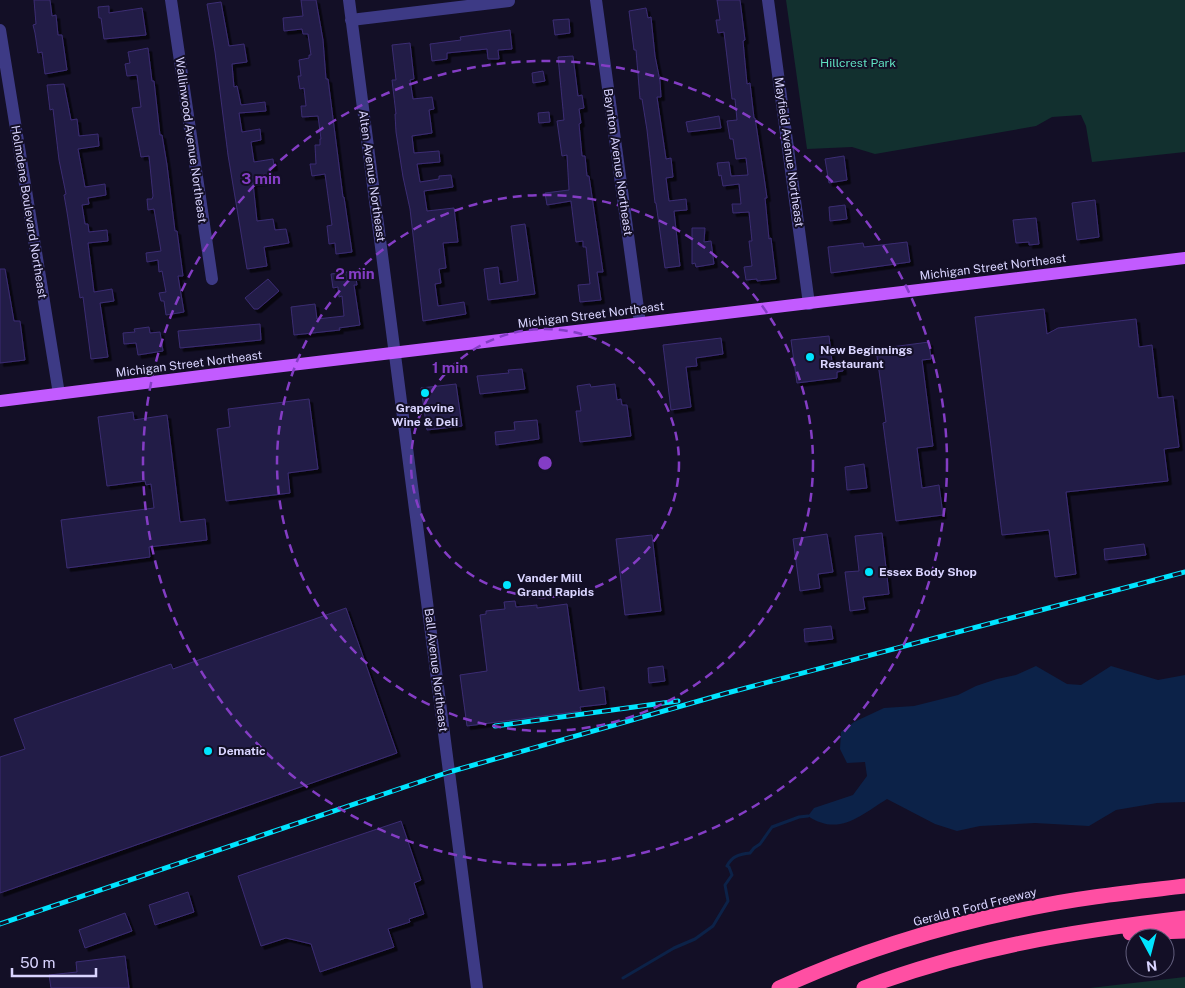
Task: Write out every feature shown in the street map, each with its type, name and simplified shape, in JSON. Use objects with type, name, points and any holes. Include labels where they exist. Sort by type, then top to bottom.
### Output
[{"type":"highway","name":"Gerald R Ford Freeway","points":[[779,988],[884,946],[984,918],[1062,902],[1185,886]]},
{"type":"highway","points":[[864,988],[981,951],[1058,935],[1185,918]]},
{"type":"highway","points":[[1058,935],[1185,931]]},
{"type":"main road","name":"Michigan Street Northeast","points":[[0,401],[1185,258]]},
{"type":"street","name":"Wallinwood Avenue Northeast","points":[[171,0],[212,279]]},
{"type":"street","name":"Alten Avenue Northeast","points":[[349,0],[395,352]]},
{"type":"street","name":"Baynton Avenue Northeast","points":[[596,0],[640,323]]},
{"type":"street","name":"Mayfield Avenue Northeast","points":[[768,0],[809,304]]},
{"type":"street","points":[[352,20],[509,1]]},
{"type":"street","name":"Holmdene Boulevard Northeast","points":[[0,30],[59,394]]},
{"type":"street","name":"Ball Avenue Northeast","points":[[395,352],[477,988]]},
{"type":"green space","name":"Hillcrest Park","points":[[786,0],[1185,0],[1185,152],[1092,162],[1086,126],[1081,115],[1052,117],[1036,126],[875,154],[852,147],[807,149]]},
{"type":"green space","points":[[1185,977],[1185,988],[1090,988]]},
{"type":"water","points":[[1036,666],[1067,684],[1081,685],[1111,666],[1158,680],[1185,675],[1185,802],[1157,803],[1116,810],[1089,826],[1035,823],[980,826],[957,831],[935,824],[887,799],[859,817],[840,824],[819,822],[808,816],[814,808],[853,795],[867,776],[865,762],[847,763],[840,749],[841,732],[854,722],[884,708],[914,706],[958,695],[976,686],[1016,675]]},
{"type":"building","points":[[34,0],[50,0],[52,16],[56,15],[58,35],[62,35],[67,70],[45,74],[42,52],[38,53],[33,25],[36,24]]},
{"type":"building","points":[[301,0],[316,0],[352,252],[336,254],[335,243],[329,244],[327,226],[332,225],[325,174],[312,176],[310,164],[316,164],[315,145],[320,145],[321,139],[318,116],[302,117],[301,106],[306,106],[304,88],[300,89],[298,76],[301,76],[299,60],[309,58],[309,55],[311,55],[308,34],[303,34],[302,29],[284,31],[283,18],[303,16]]},
{"type":"building","points":[[717,0],[740,0],[745,40],[743,41],[747,84],[750,83],[767,198],[765,198],[769,239],[771,238],[776,279],[746,280],[744,267],[752,266],[749,241],[752,241],[749,212],[733,213],[732,204],[741,204],[739,184],[723,186],[721,175],[719,176],[717,163],[729,162],[731,176],[748,175],[746,158],[736,159],[733,139],[730,139],[727,121],[737,120],[735,99],[732,99],[724,32],[718,33],[716,20],[720,20]]},
{"type":"building","points":[[221,2],[229,46],[244,44],[247,62],[232,64],[234,87],[237,86],[241,105],[265,102],[266,111],[239,113],[242,132],[260,129],[261,140],[251,142],[254,162],[273,159],[274,167],[269,168],[270,181],[253,183],[257,221],[273,219],[275,230],[286,229],[289,243],[264,247],[267,266],[247,269],[228,155],[207,4]]},
{"type":"building","points":[[109,6],[109,13],[142,8],[146,35],[104,39],[98,7]]},
{"type":"building","points":[[646,8],[648,18],[651,17],[660,81],[661,97],[657,97],[666,159],[671,158],[673,177],[666,178],[669,201],[686,199],[687,210],[674,211],[680,266],[665,268],[655,203],[647,130],[642,99],[640,99],[636,50],[634,50],[629,11]]},
{"type":"building","points":[[569,19],[570,33],[555,35],[553,20]]},
{"type":"building","points":[[510,30],[512,49],[498,50],[499,59],[488,59],[487,49],[447,53],[447,59],[432,61],[430,44],[461,40],[460,37]]},
{"type":"building","points":[[410,43],[414,79],[410,80],[413,99],[432,97],[434,109],[429,110],[432,133],[412,136],[414,153],[439,151],[440,162],[417,164],[420,182],[439,179],[439,176],[451,175],[453,187],[424,191],[427,211],[454,208],[458,242],[443,243],[446,268],[439,269],[441,283],[435,284],[438,306],[464,302],[466,314],[423,321],[410,209],[396,132],[392,80],[396,80],[392,45]]},
{"type":"building","points":[[148,48],[183,276],[178,276],[184,312],[166,315],[164,301],[161,301],[159,293],[166,292],[162,271],[159,272],[158,260],[147,262],[146,253],[161,251],[154,209],[148,210],[147,199],[152,199],[153,196],[149,156],[141,157],[132,108],[141,107],[137,75],[127,76],[125,64],[130,63],[128,52]]},
{"type":"building","points":[[573,56],[578,96],[582,95],[584,108],[579,109],[582,156],[585,156],[587,176],[589,176],[603,272],[597,272],[601,300],[580,302],[578,285],[590,284],[586,247],[583,247],[583,241],[576,242],[571,201],[547,205],[545,193],[569,190],[567,155],[562,156],[557,121],[564,120],[558,57]]},
{"type":"building","points":[[543,71],[545,81],[533,83],[532,73]]},
{"type":"building","points":[[64,84],[71,120],[77,119],[79,136],[98,134],[99,146],[78,149],[85,187],[105,184],[106,195],[88,198],[89,204],[82,205],[85,224],[88,224],[89,232],[107,230],[108,241],[88,243],[94,292],[112,289],[114,301],[100,303],[108,357],[91,359],[83,297],[80,298],[53,109],[50,110],[47,85]]},
{"type":"building","points":[[549,112],[550,122],[539,123],[538,113]]},
{"type":"building","points":[[719,116],[721,128],[688,132],[686,122]]},
{"type":"building","points":[[844,156],[847,180],[829,183],[825,159]]},
{"type":"building","points":[[1095,200],[1099,237],[1077,240],[1072,203]]},
{"type":"building","points":[[845,205],[847,219],[830,221],[829,207]]},
{"type":"building","points":[[1036,218],[1039,244],[1029,245],[1029,242],[1016,243],[1013,220]]},
{"type":"building","points":[[525,224],[535,294],[488,300],[484,269],[498,267],[500,284],[518,281],[511,226]]},
{"type":"building","points":[[692,228],[705,228],[704,242],[711,241],[714,264],[696,267],[695,263],[692,264]]},
{"type":"building","points":[[907,242],[910,262],[831,273],[828,247],[863,243],[864,247]]},
{"type":"building","points":[[0,269],[5,269],[14,321],[20,321],[25,360],[0,363]]},
{"type":"building","points":[[355,271],[357,285],[354,285],[360,325],[339,328],[340,330],[294,335],[291,307],[315,304],[317,319],[344,316],[342,296],[339,297],[338,287],[333,288],[331,274]]},
{"type":"building","points":[[268,279],[279,291],[258,309],[254,309],[245,298]]},
{"type":"building","points":[[1044,309],[1047,334],[1058,328],[1136,319],[1139,347],[1152,345],[1158,398],[1173,396],[1179,447],[1164,449],[1168,481],[1066,492],[1076,574],[1055,577],[1049,530],[1002,535],[975,317]]},
{"type":"building","points":[[260,324],[261,340],[180,348],[178,331]]},
{"type":"building","points":[[149,327],[150,333],[160,332],[163,351],[138,355],[136,343],[124,344],[123,333],[135,332],[134,329]]},
{"type":"building","points":[[829,336],[832,362],[842,361],[843,371],[837,372],[837,378],[797,383],[791,340]]},
{"type":"building","points":[[721,338],[723,354],[696,358],[697,366],[686,367],[691,407],[671,410],[663,345]]},
{"type":"building","points":[[929,342],[931,359],[922,360],[933,446],[917,448],[922,488],[939,485],[943,515],[896,521],[883,423],[886,422],[876,349]]},
{"type":"building","points":[[522,369],[525,389],[480,394],[477,376],[509,373],[508,370]]},
{"type":"building","points":[[456,384],[462,426],[427,430],[421,388]]},
{"type":"building","points":[[590,384],[591,387],[615,384],[617,400],[621,399],[622,405],[627,405],[631,436],[580,442],[576,411],[581,411],[577,386]]},
{"type":"building","points":[[309,399],[318,469],[288,473],[290,493],[226,501],[217,429],[230,427],[228,409]]},
{"type":"building","points":[[133,412],[134,420],[167,415],[180,522],[205,519],[207,540],[149,547],[150,557],[67,568],[61,520],[154,508],[151,484],[146,485],[145,481],[107,486],[98,417]]},
{"type":"building","points":[[537,420],[539,439],[496,445],[495,432],[515,430],[514,422]]},
{"type":"building","points":[[864,464],[867,488],[847,490],[845,467]]},
{"type":"building","name":"Essex Body Shop","points":[[882,533],[889,594],[863,597],[865,609],[850,611],[845,572],[859,571],[855,536]]},
{"type":"building","points":[[827,534],[833,572],[818,574],[820,588],[800,591],[793,539]]},
{"type":"building","points":[[652,535],[661,611],[625,615],[616,539]]},
{"type":"building","points":[[1144,544],[1146,555],[1105,560],[1104,549]]},
{"type":"building","points":[[515,601],[516,607],[537,605],[537,608],[567,604],[579,691],[604,687],[606,704],[580,707],[581,711],[467,726],[460,675],[487,671],[480,615],[486,614],[486,611],[505,609],[504,602]]},
{"type":"building","name":"Dematic","points":[[346,608],[397,753],[0,893],[0,757],[25,749],[14,719],[171,664],[173,669]]},
{"type":"building","points":[[831,626],[833,639],[805,642],[804,629]]},
{"type":"building","points":[[663,666],[665,681],[649,683],[648,668]]},
{"type":"building","points":[[401,821],[421,880],[414,883],[424,914],[409,919],[410,922],[388,929],[394,947],[320,972],[311,944],[286,938],[261,946],[238,876]]},
{"type":"building","points":[[188,892],[194,912],[155,925],[149,905]]},
{"type":"building","points":[[125,913],[132,931],[85,948],[79,930]]},
{"type":"building","points":[[125,956],[129,988],[51,988],[49,975],[77,972],[76,962]]},
{"type":"waterway","points":[[623,978],[674,948],[695,939],[713,926],[728,901],[725,885],[732,875],[727,866],[731,860],[740,855],[750,853],[760,844],[772,827],[799,817],[808,816]]},
{"type":"railway","points":[[0,924],[449,772],[727,693],[1185,572]]},
{"type":"railway","points":[[495,726],[678,701]]},
{"type":"place","name":"New Beginnings Restaurant","points":[[810,357]]},
{"type":"place","name":"Grapevine Wine & Deli","points":[[425,393]]},
{"type":"place","name":"Essex Body Shop","points":[[869,572]]},
{"type":"place","name":"Vander Mill Grand Rapids","points":[[507,585]]},
{"type":"place","name":"Dematic","points":[[208,751]]}]
